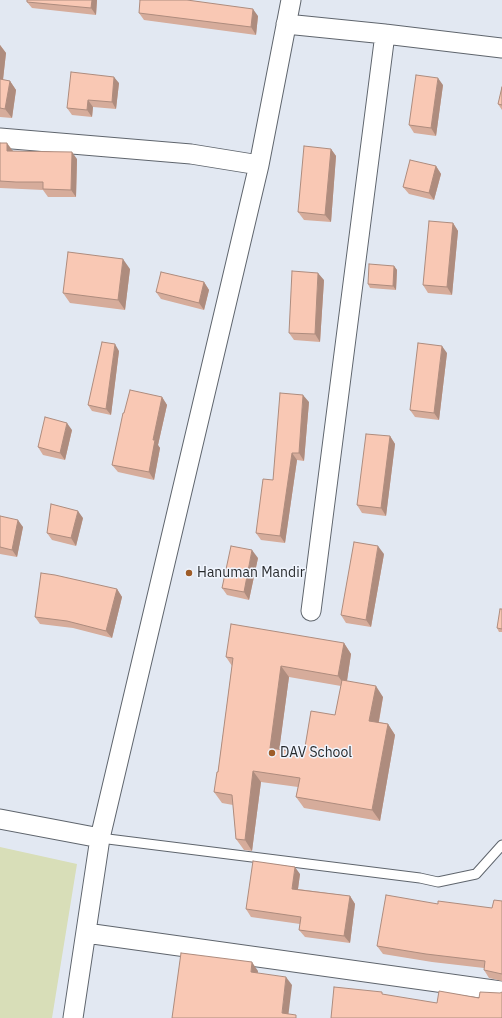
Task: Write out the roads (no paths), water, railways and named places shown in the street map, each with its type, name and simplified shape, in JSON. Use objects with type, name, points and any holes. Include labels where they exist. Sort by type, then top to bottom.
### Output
[{"type":"street","points":[[73,1018],[100,838],[260,165],[291,0]]},
{"type":"street","points":[[286,24],[502,48]]},
{"type":"street","points":[[311,611],[385,34]]},
{"type":"street","points":[[0,138],[192,154],[260,165]]},
{"type":"street","points":[[0,820],[100,838]]},
{"type":"street","points":[[86,933],[502,991]]},
{"type":"lane","points":[[100,838],[420,878],[438,882],[476,874],[502,845]]},
{"type":"place","name":"Hanuman Mandir","points":[[189,573]]},
{"type":"place","name":"DAV School","points":[[272,753]]}]
